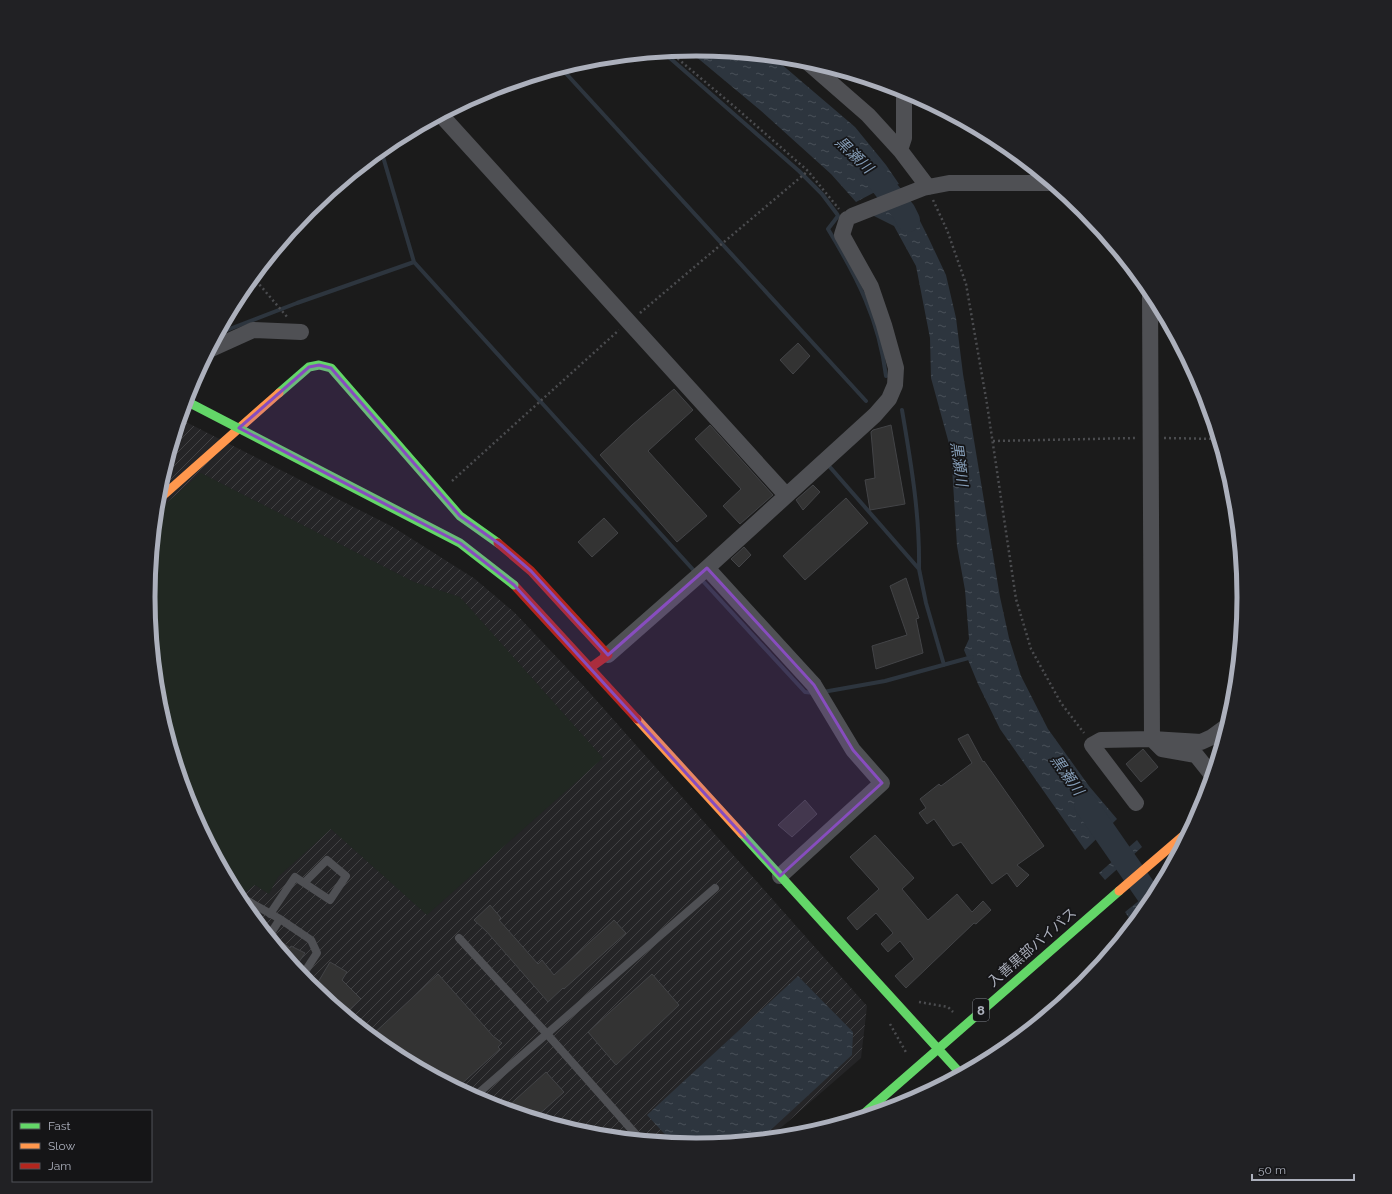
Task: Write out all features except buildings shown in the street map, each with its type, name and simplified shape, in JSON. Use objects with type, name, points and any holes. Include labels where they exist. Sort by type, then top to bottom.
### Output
[{"type":"main road","points":[[165,494],[309,367],[319,365],[331,368],[460,516],[501,545],[531,572],[608,655],[590,668]]},
{"type":"main road","points":[[191,404],[460,543],[514,585],[958,1070]]},
{"type":"main road","name":"入善黒部バイパス","points":[[868,1109],[1061,940],[1180,839]]},
{"type":"street","points":[[816,69],[868,115],[900,150],[925,188]]},
{"type":"street","points":[[900,150],[904,138],[904,97]]},
{"type":"street","points":[[444,119],[786,495]]},
{"type":"street","points":[[608,655],[707,568],[875,415],[889,400],[895,385],[896,368],[884,325],[871,287],[842,235],[850,217],[925,188],[949,183],[1044,183]]},
{"type":"street","points":[[1150,303],[1152,739],[1162,749],[1196,755],[1208,770]]},
{"type":"street","points":[[217,346],[253,330],[301,332]]},
{"type":"street","points":[[707,568],[814,684],[853,750],[882,783],[780,876]]},
{"type":"street","points":[[1136,803],[1092,745],[1101,740],[1152,739],[1201,742],[1220,731]]},
{"type":"lane","points":[[270,914],[295,877],[304,883],[330,900],[346,876],[328,860],[304,883]]},
{"type":"lane","points":[[479,1092],[715,888]]},
{"type":"lane","points":[[249,902],[280,919],[311,940],[317,953],[305,971]]},
{"type":"lane","points":[[272,932],[280,919]]},
{"type":"lane","points":[[459,938],[636,1134]]},
{"type":"path","points":[[675,57],[808,171],[850,217]]},
{"type":"path","points":[[925,188],[947,230],[966,284],[993,441],[1016,599],[1031,649],[1061,703],[1092,745]]},
{"type":"path","points":[[993,441],[1151,438],[1213,439]]},
{"type":"highlighted area","points":[[319,365],[331,368],[460,516],[501,545],[531,571],[608,655],[707,568],[814,685],[853,750],[882,783],[780,876],[514,585],[460,543],[239,428],[309,367]]},
{"type":"shaded area","points":[[185,421],[393,527],[475,579],[515,613],[581,683],[867,1006],[861,1058],[776,1132],[731,1137],[696,1138],[661,1137],[625,1133],[590,1128],[556,1120],[489,1097],[457,1082],[425,1066],[395,1047],[339,1004],[313,980],[289,954],[267,926],[246,898],[227,867],[196,804],[173,737],[165,703],[156,632],[156,562],[165,491],[173,457]]},
{"type":"shaded area","points":[[201,473],[414,582],[460,597],[603,758],[427,915],[331,829],[278,877],[269,894],[255,885],[243,893],[227,867],[196,804],[173,737],[165,703],[156,632],[155,597],[156,562],[163,506]]},
{"type":"water","points":[[695,56],[731,57],[780,63],[855,127],[886,165],[899,184],[877,191],[856,202],[831,174],[760,110]]},
{"type":"water","points":[[910,201],[946,275],[956,318],[963,374],[1000,597],[1009,638],[1021,676],[1048,729],[1089,786],[1117,819],[1085,850],[1000,729],[978,684],[964,650],[969,639],[965,590],[957,546],[951,451],[931,378],[930,338],[916,266],[894,226],[872,215]]},
{"type":"water","points":[[1137,840],[1142,847],[1105,880],[1099,873]]},
{"type":"water","points":[[1150,892],[1130,919],[1125,912]]},
{"type":"water","points":[[798,976],[853,1032],[852,1055],[768,1133],[731,1137],[668,1137],[647,1115]]},
{"type":"waterway","points":[[668,57],[799,171],[822,194],[837,214],[838,216],[828,229],[848,264],[865,299],[878,336],[886,376]]},
{"type":"waterway","points":[[565,72],[866,401]]},
{"type":"waterway","points":[[383,156],[414,262],[697,574]]},
{"type":"waterway","name":"黒瀬川","points":[[865,163],[904,212],[908,220]]},
{"type":"waterway","points":[[225,331],[297,303],[414,262]]},
{"type":"waterway","points":[[902,410],[912,469],[918,529],[919,569]]},
{"type":"waterway","points":[[829,466],[919,569],[926,603],[944,665]]},
{"type":"waterway","points":[[701,579],[805,692],[814,693]]},
{"type":"waterway","points":[[823,692],[885,681],[972,657]]},
{"type":"waterway","name":"黒瀬川","points":[[1086,805],[1148,895]]},
{"type":"traffic: fast","points":[[279,393],[309,367],[319,365],[331,368],[460,516],[498,543]]},
{"type":"traffic: fast","points":[[191,404],[460,543],[514,585]]},
{"type":"traffic: fast","points":[[742,834],[958,1070]]},
{"type":"traffic: fast","points":[[869,1109],[1119,891]]},
{"type":"traffic: slow","points":[[165,494],[279,393]]},
{"type":"traffic: slow","points":[[637,719],[742,834]]},
{"type":"traffic: slow","points":[[1119,891],[1179,839]]},
{"type":"traffic: jam","points":[[498,543],[531,571],[608,655],[590,668]]},
{"type":"traffic: jam","points":[[514,585],[637,719]]}]
